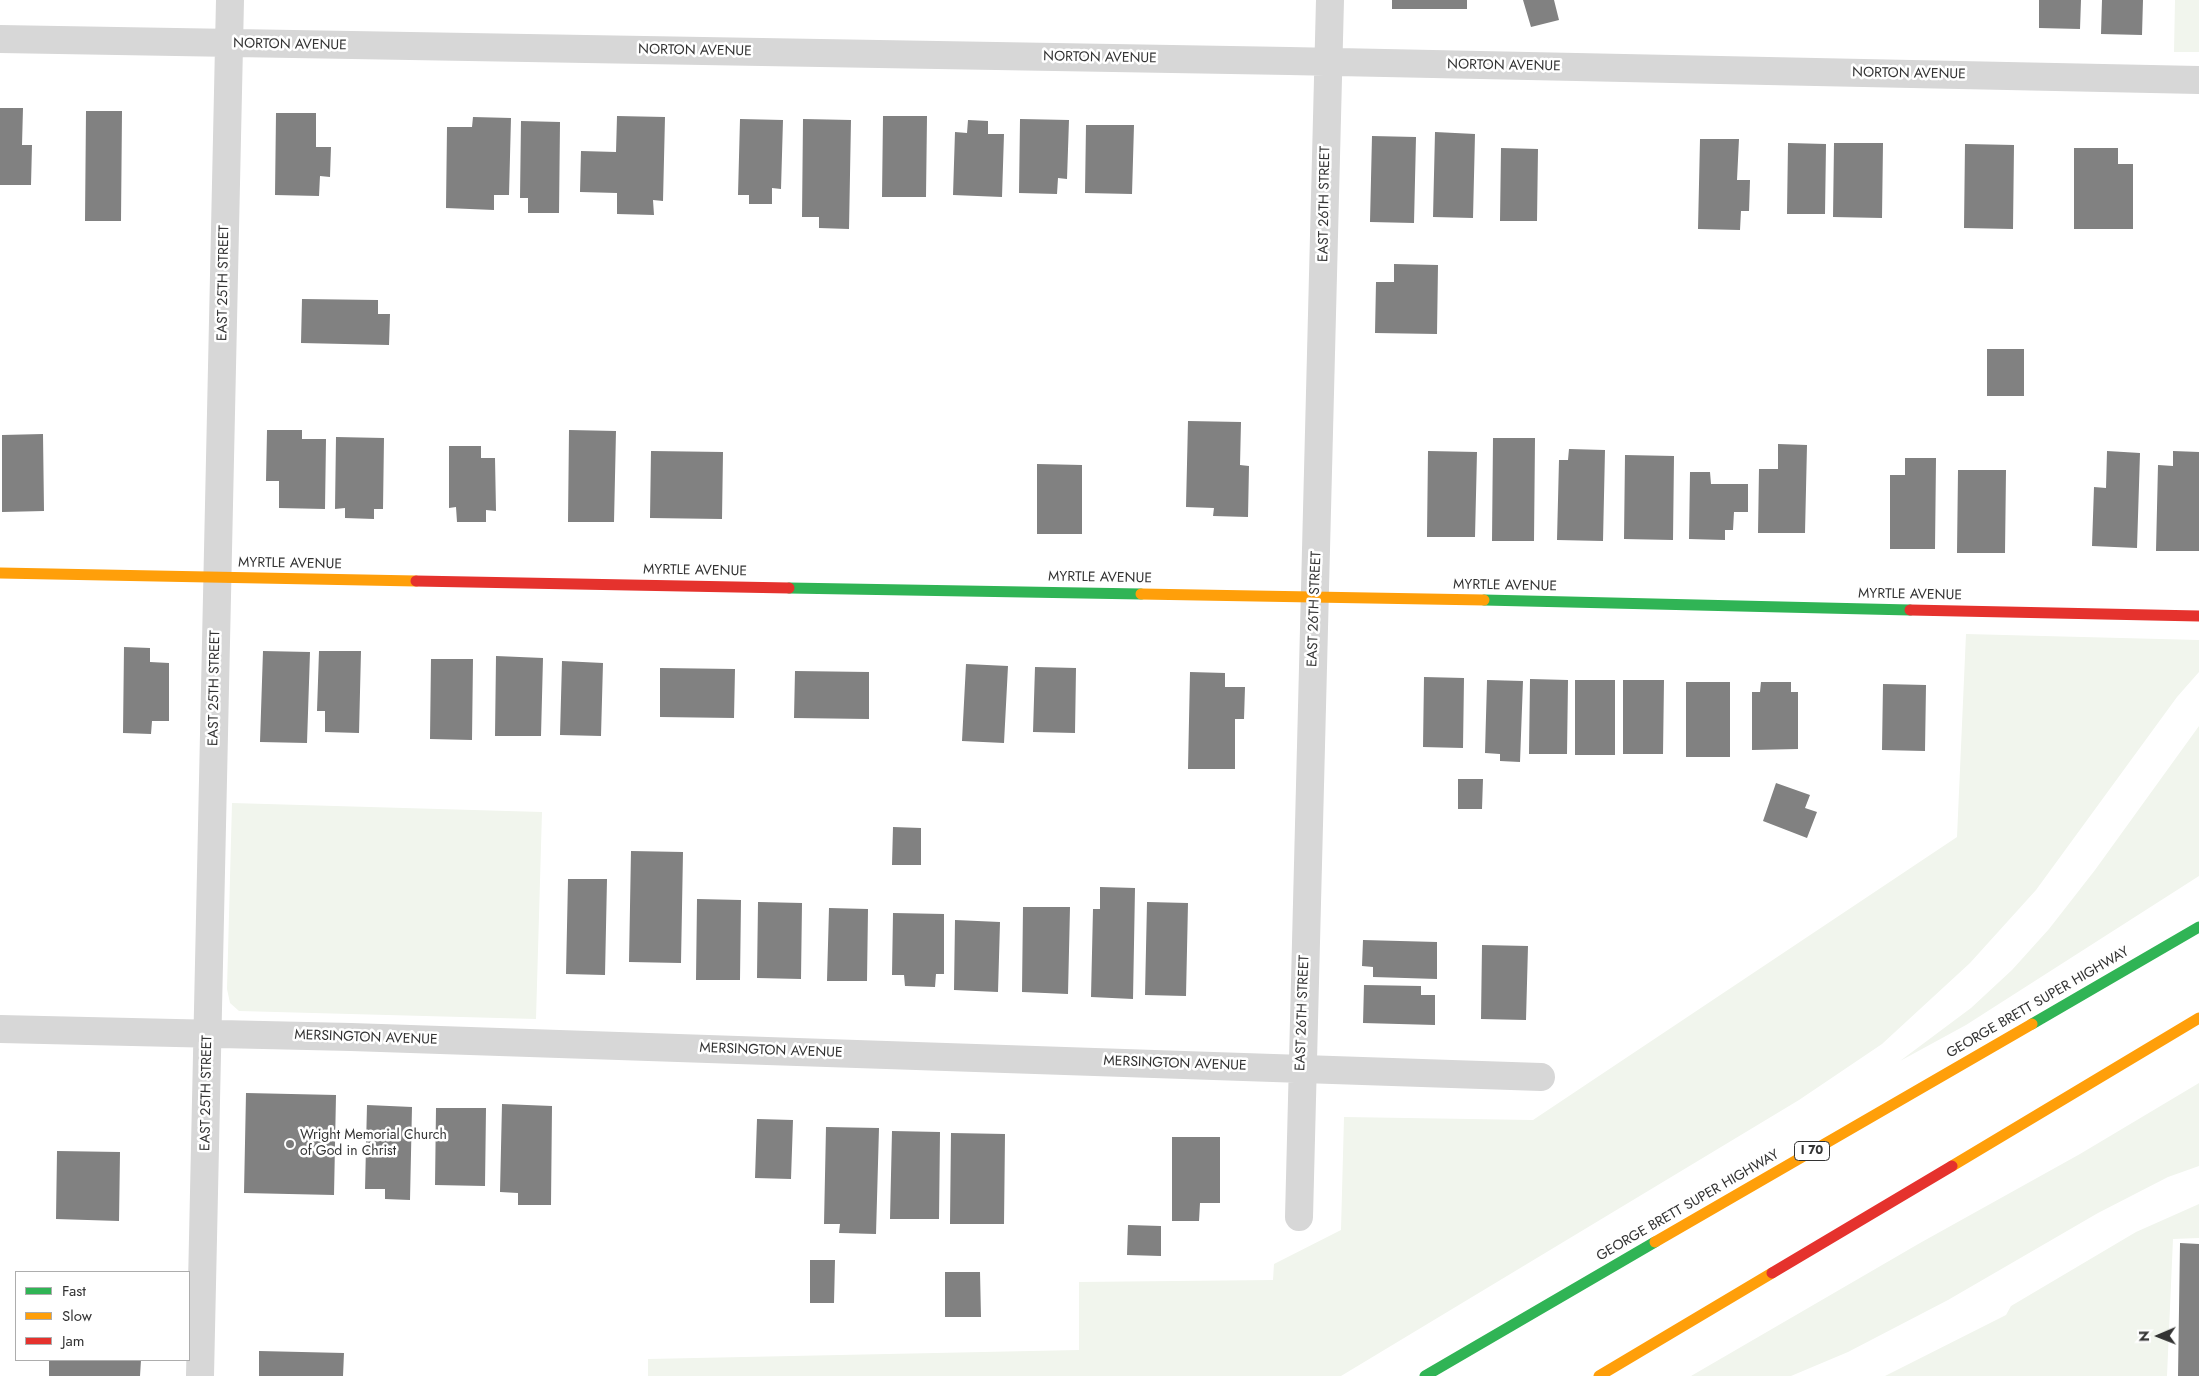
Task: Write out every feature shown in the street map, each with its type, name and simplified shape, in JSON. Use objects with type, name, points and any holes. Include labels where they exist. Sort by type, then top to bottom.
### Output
[{"type":"main road","name":"MYRTLE AVENUE","points":[[0,573],[1316,596],[2199,616]]},
{"type":"main road","name":"GEORGE BRETT SUPER HIGHWAY","points":[[1425,1376],[2199,927]]},
{"type":"main road","points":[[1599,1376],[2199,1018]]},
{"type":"street","name":"EAST 25TH STREET","points":[[200,1376],[209,1033],[216,578],[230,0]]},
{"type":"street","name":"EAST 26TH STREET","points":[[1299,1217],[1301,1068],[1316,596],[1330,0]]},
{"type":"street","name":"NORTON AVENUE","points":[[0,39],[1328,62],[2199,80]]},
{"type":"street","name":"MERSINGTON AVENUE","points":[[0,1029],[209,1033],[1541,1077]]},
{"type":"shaded area","points":[[2175,0],[2199,0],[2199,52],[2174,52]]},
{"type":"shaded area","points":[[1966,634],[2199,640],[2199,672],[2177,697],[2036,890],[1970,963],[1882,1044],[1799,1100],[1341,1376],[648,1376],[648,1359],[1079,1350],[1079,1282],[1273,1280],[1274,1264],[1341,1230],[1344,1117],[1533,1120],[1957,837]]},
{"type":"shaded area","points":[[2199,726],[2199,876],[1966,1025],[1900,1061],[1971,1008],[2012,970],[2049,929],[2095,870]]},
{"type":"shaded area","points":[[232,803],[542,812],[536,1019],[239,1011],[230,1003],[227,989]]},
{"type":"shaded area","points":[[2199,1083],[2199,1166],[2168,1177],[2098,1213],[1948,1300],[1848,1352],[1791,1376],[1691,1376],[1920,1243],[2080,1154]]},
{"type":"shaded area","points":[[2199,1204],[2199,1238],[2173,1239],[2167,1376],[1885,1376],[2006,1315],[2011,1306],[2136,1232]]},
{"type":"building","points":[[1392,0],[1467,0],[1467,9],[1392,9]]},
{"type":"building","points":[[1523,0],[1554,0],[1559,20],[1531,27]]},
{"type":"building","points":[[2039,0],[2081,0],[2080,29],[2039,28]]},
{"type":"building","points":[[2102,0],[2143,0],[2142,35],[2101,34]]},
{"type":"building","points":[[0,108],[23,108],[22,145],[32,145],[31,185],[0,185]]},
{"type":"building","points":[[86,111],[122,111],[121,221],[85,221]]},
{"type":"building","points":[[276,113],[316,113],[316,147],[331,147],[330,177],[320,176],[319,196],[275,195]]},
{"type":"building","points":[[617,116],[665,117],[663,201],[653,200],[654,215],[617,214],[617,193],[580,192],[581,151],[616,152]]},
{"type":"building","points":[[883,116],[927,116],[926,197],[882,197]]},
{"type":"building","points":[[473,117],[511,118],[509,195],[494,195],[494,210],[446,208],[447,127],[472,127]]},
{"type":"building","points":[[740,119],[783,120],[781,189],[772,188],[772,204],[749,204],[749,195],[738,195]]},
{"type":"building","points":[[803,119],[851,120],[849,229],[819,228],[819,217],[802,217]]},
{"type":"building","points":[[1020,119],[1069,120],[1067,179],[1058,178],[1057,194],[1019,193]]},
{"type":"building","points":[[968,120],[988,121],[988,134],[1004,134],[1002,197],[953,195],[955,132],[967,133]]},
{"type":"building","points":[[521,121],[560,122],[559,213],[528,213],[528,198],[520,198]]},
{"type":"building","points":[[1086,125],[1134,125],[1132,194],[1085,193]]},
{"type":"building","points":[[1435,132],[1475,134],[1473,218],[1433,217]]},
{"type":"building","points":[[1372,136],[1416,137],[1414,223],[1370,222]]},
{"type":"building","points":[[1700,139],[1739,139],[1737,180],[1750,180],[1749,211],[1741,211],[1740,230],[1698,229]]},
{"type":"building","points":[[1788,143],[1826,144],[1825,214],[1787,214]]},
{"type":"building","points":[[1834,143],[1883,143],[1882,218],[1833,217]]},
{"type":"building","points":[[1965,144],[2014,145],[2013,229],[1964,228]]},
{"type":"building","points":[[1501,148],[1538,149],[1537,221],[1500,221]]},
{"type":"building","points":[[2074,148],[2118,148],[2118,164],[2133,164],[2133,229],[2074,229]]},
{"type":"building","points":[[1394,264],[1438,265],[1437,334],[1375,333],[1376,282],[1394,282]]},
{"type":"building","points":[[302,299],[378,300],[378,314],[390,314],[389,345],[301,343]]},
{"type":"building","points":[[1987,349],[2024,349],[2024,396],[1987,396]]},
{"type":"building","points":[[1188,421],[1241,422],[1240,465],[1249,466],[1248,517],[1213,516],[1214,508],[1186,507]]},
{"type":"building","points":[[267,430],[302,430],[302,439],[326,439],[325,509],[279,508],[279,481],[266,481]]},
{"type":"building","points":[[569,430],[616,431],[614,522],[568,522]]},
{"type":"building","points":[[43,434],[44,511],[2,512],[2,435]]},
{"type":"building","points":[[336,437],[384,438],[383,509],[374,509],[374,519],[345,518],[345,508],[335,509]]},
{"type":"building","points":[[1493,438],[1535,438],[1534,541],[1492,541]]},
{"type":"building","points":[[1778,444],[1807,445],[1805,533],[1758,533],[1759,469],[1778,469]]},
{"type":"building","points":[[449,446],[481,446],[481,458],[495,458],[496,511],[486,510],[486,522],[457,522],[456,507],[449,508]]},
{"type":"building","points":[[1569,449],[1605,450],[1603,541],[1557,540],[1559,460],[1568,460]]},
{"type":"building","points":[[651,451],[723,452],[722,519],[650,518]]},
{"type":"building","points":[[1428,451],[1477,452],[1475,537],[1427,537]]},
{"type":"building","points":[[2107,451],[2140,453],[2137,548],[2092,546],[2094,487],[2106,488]]},
{"type":"building","points":[[2173,451],[2199,452],[2199,551],[2156,551],[2158,465],[2173,466]]},
{"type":"building","points":[[1625,455],[1674,456],[1673,540],[1624,539]]},
{"type":"building","points":[[1905,458],[1936,458],[1935,549],[1890,549],[1890,475],[1905,475]]},
{"type":"building","points":[[1037,464],[1082,465],[1082,534],[1037,534]]},
{"type":"building","points":[[1958,470],[2006,470],[2005,553],[1957,553]]},
{"type":"building","points":[[1690,472],[1710,472],[1711,484],[1748,484],[1748,512],[1734,512],[1733,530],[1725,530],[1725,540],[1689,539]]},
{"type":"building","points":[[124,647],[150,648],[150,662],[169,663],[169,721],[152,721],[151,734],[123,733]]},
{"type":"building","points":[[263,651],[310,652],[307,743],[260,742]]},
{"type":"building","points":[[319,651],[361,651],[359,733],[325,732],[325,711],[317,711]]},
{"type":"building","points":[[496,656],[543,658],[541,736],[495,736]]},
{"type":"building","points":[[431,659],[473,659],[472,740],[430,739]]},
{"type":"building","points":[[562,661],[603,663],[601,736],[560,735]]},
{"type":"building","points":[[966,664],[1008,666],[1004,743],[962,741]]},
{"type":"building","points":[[1035,667],[1076,668],[1075,733],[1033,732]]},
{"type":"building","points":[[660,668],[735,669],[734,718],[660,717]]},
{"type":"building","points":[[795,671],[869,672],[869,719],[794,718]]},
{"type":"building","points":[[1190,672],[1225,673],[1225,687],[1245,687],[1244,719],[1235,719],[1235,769],[1188,769]]},
{"type":"building","points":[[1424,677],[1464,678],[1463,748],[1423,747]]},
{"type":"building","points":[[1530,679],[1568,680],[1567,754],[1529,754]]},
{"type":"building","points":[[1487,680],[1523,681],[1520,762],[1500,761],[1500,754],[1485,753]]},
{"type":"building","points":[[1575,680],[1615,680],[1615,755],[1575,755]]},
{"type":"building","points":[[1623,680],[1664,680],[1663,754],[1623,754]]},
{"type":"building","points":[[1686,682],[1730,682],[1730,757],[1686,757]]},
{"type":"building","points":[[1761,682],[1791,682],[1791,692],[1798,692],[1798,749],[1752,750],[1752,692],[1760,692]]},
{"type":"building","points":[[1883,684],[1926,685],[1925,751],[1882,750]]},
{"type":"building","points":[[1458,779],[1483,779],[1482,809],[1458,809]]},
{"type":"building","points":[[1776,783],[1810,795],[1805,808],[1817,812],[1807,838],[1763,821]]},
{"type":"building","points":[[893,827],[921,828],[921,865],[892,865]]},
{"type":"building","points":[[631,851],[683,852],[681,963],[629,962]]},
{"type":"building","points":[[568,879],[607,879],[605,975],[566,974]]},
{"type":"building","points":[[1100,887],[1135,888],[1133,999],[1091,997],[1093,909],[1100,909]]},
{"type":"building","points":[[697,899],[741,900],[740,980],[696,980]]},
{"type":"building","points":[[758,902],[802,903],[801,979],[757,978]]},
{"type":"building","points":[[1147,902],[1188,903],[1186,996],[1145,995]]},
{"type":"building","points":[[1023,907],[1070,907],[1068,994],[1022,992]]},
{"type":"building","points":[[829,908],[868,909],[867,981],[827,981]]},
{"type":"building","points":[[893,913],[944,914],[944,974],[936,974],[935,987],[905,986],[904,975],[892,975]]},
{"type":"building","points":[[955,920],[1000,922],[998,992],[954,990]]},
{"type":"building","points":[[1363,940],[1437,942],[1437,979],[1373,977],[1373,967],[1362,966]]},
{"type":"building","points":[[1482,945],[1528,946],[1526,1020],[1481,1019]]},
{"type":"building","points":[[1364,985],[1421,986],[1421,995],[1435,995],[1435,1025],[1363,1023]]},
{"type":"building","name":"Wright Memorial Church of God in Christ","points":[[246,1093],[336,1095],[334,1195],[244,1193]]},
{"type":"building","points":[[502,1104],[552,1106],[551,1205],[518,1205],[518,1193],[500,1192]]},
{"type":"building","points":[[367,1105],[412,1107],[410,1200],[385,1199],[385,1189],[365,1189]]},
{"type":"building","points":[[436,1108],[486,1108],[485,1186],[435,1185]]},
{"type":"building","points":[[757,1119],[793,1120],[791,1179],[755,1178]]},
{"type":"building","points":[[826,1127],[879,1128],[876,1234],[839,1233],[840,1224],[824,1224]]},
{"type":"building","points":[[892,1131],[940,1132],[939,1219],[890,1219]]},
{"type":"building","points":[[951,1133],[1005,1134],[1004,1224],[950,1224]]},
{"type":"building","points":[[1172,1137],[1220,1137],[1220,1203],[1200,1203],[1199,1221],[1172,1221]]},
{"type":"building","points":[[57,1151],[120,1152],[119,1221],[56,1219]]},
{"type":"building","points":[[1128,1225],[1161,1226],[1161,1256],[1127,1255]]},
{"type":"building","points":[[2180,1243],[2199,1244],[2199,1376],[2178,1376]]},
{"type":"building","points":[[810,1260],[835,1260],[834,1303],[810,1303]]},
{"type":"building","points":[[945,1272],[980,1272],[981,1317],[945,1317]]},
{"type":"building","points":[[259,1351],[344,1353],[343,1376],[259,1376]]},
{"type":"building","points":[[49,1361],[141,1361],[140,1376],[49,1376]]},
{"type":"traffic: fast","points":[[789,588],[1141,594]]},
{"type":"traffic: fast","points":[[1484,600],[1910,610]]},
{"type":"traffic: fast","points":[[2032,1024],[2199,927]]},
{"type":"traffic: fast","points":[[1425,1376],[1655,1242]]},
{"type":"traffic: slow","points":[[0,573],[416,581]]},
{"type":"traffic: slow","points":[[1141,594],[1484,600]]},
{"type":"traffic: slow","points":[[1952,1166],[2199,1018]]},
{"type":"traffic: slow","points":[[1655,1242],[2032,1024]]},
{"type":"traffic: slow","points":[[1599,1376],[1772,1273]]},
{"type":"traffic: jam","points":[[416,581],[789,588]]},
{"type":"traffic: jam","points":[[1910,610],[2199,616]]},
{"type":"traffic: jam","points":[[1772,1273],[1952,1166]]},
{"type":"place","name":"Wright Memorial Church of God in Christ","points":[[290,1144]]}]
